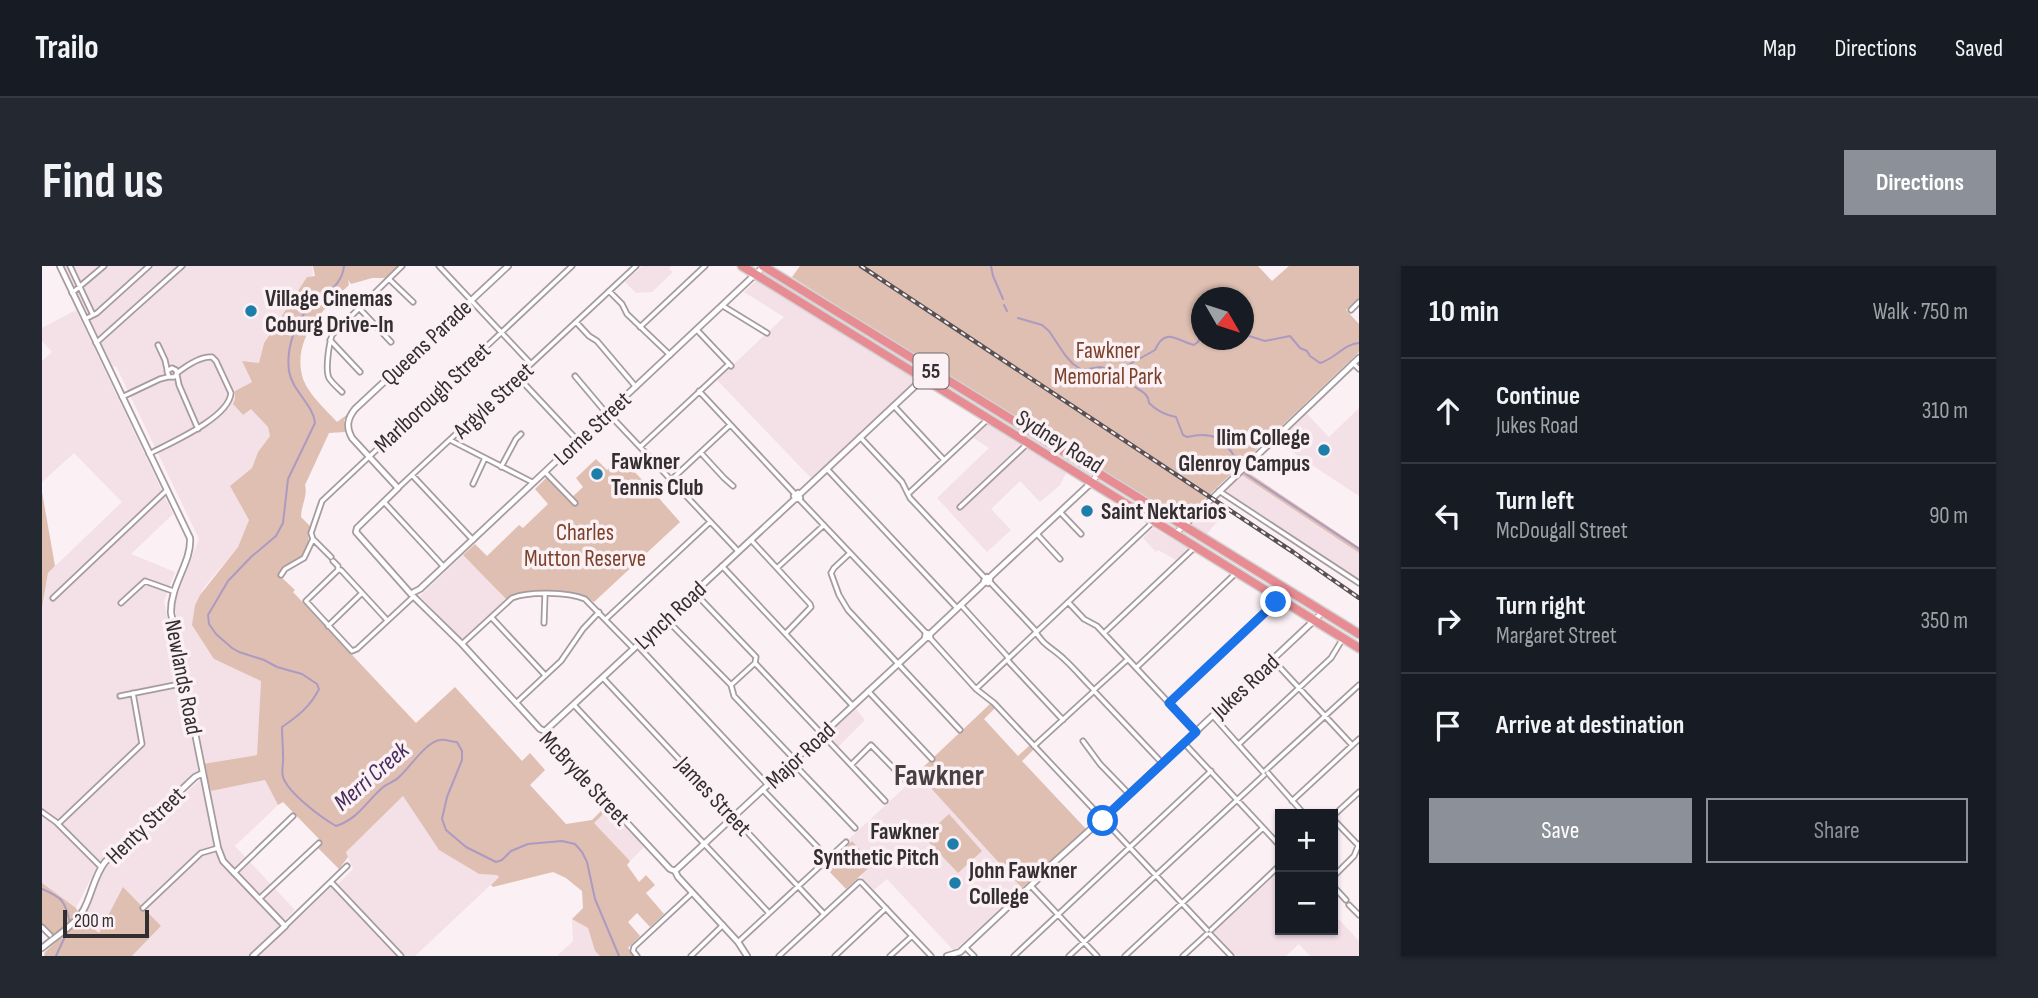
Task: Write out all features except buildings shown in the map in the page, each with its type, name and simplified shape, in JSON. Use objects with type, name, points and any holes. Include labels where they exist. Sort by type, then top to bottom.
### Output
[{"type":"highway","name":"Sydney Road","points":[[742,266],[1359,648]]},
{"type":"highway","name":"Sydney Road","points":[[763,266],[1098,474],[1358,631]]},
{"type":"street","name":"Newlands Road","points":[[60,266],[190,538],[191,544],[173,591],[172,620],[218,848],[223,861],[285,926]]},
{"type":"street","points":[[70,266],[93,315]]},
{"type":"street","points":[[72,293],[104,266]]},
{"type":"street","points":[[85,320],[149,266]]},
{"type":"street","points":[[96,343],[182,266]]},
{"type":"street","points":[[342,392],[327,373],[330,340],[337,328],[402,266]]},
{"type":"street","points":[[439,266],[531,364]]},
{"type":"street","name":"Queens Parade","points":[[369,456],[348,431],[348,421],[355,409],[508,266]]},
{"type":"street","name":"Marlborough Street","points":[[313,539],[311,533],[321,503],[572,266]]},
{"type":"street","name":"Argyle Street","points":[[358,536],[356,528],[636,266]]},
{"type":"street","points":[[640,327],[705,266]]},
{"type":"street","name":"Lorne Street","points":[[328,626],[352,651],[357,649],[763,266]]},
{"type":"street","points":[[389,279],[413,302]]},
{"type":"street","points":[[609,291],[670,356]]},
{"type":"street","points":[[1350,310],[1359,302]]},
{"type":"street","points":[[723,306],[766,332]]},
{"type":"street","points":[[358,307],[391,342]]},
{"type":"street","points":[[576,322],[587,335],[597,341],[636,387]]},
{"type":"street","points":[[640,447],[730,365],[697,331]]},
{"type":"street","points":[[330,340],[360,372]]},
{"type":"street","points":[[158,345],[175,371],[198,429]]},
{"type":"street","points":[[122,397],[207,356],[216,361],[231,393],[228,403],[198,429],[149,454]]},
{"type":"street","points":[[1175,534],[1359,358]]},
{"type":"street","points":[[165,359],[168,375],[179,385]]},
{"type":"street","points":[[1353,363],[1359,369]]},
{"type":"street","points":[[168,375],[175,371]]},
{"type":"street","name":"Lynch Road","points":[[545,731],[931,371]]},
{"type":"street","points":[[575,376],[738,551]]},
{"type":"street","points":[[518,377],[578,441]]},
{"type":"street","points":[[699,391],[976,689],[994,702],[1231,956]]},
{"type":"street","points":[[894,406],[944,460]]},
{"type":"street","points":[[910,492],[988,419]]},
{"type":"street","points":[[671,480],[730,425]]},
{"type":"street","points":[[501,467],[521,434]]},
{"type":"street","points":[[860,437],[1051,650],[1062,657],[1162,763]]},
{"type":"street","points":[[450,440],[533,483]]},
{"type":"street","points":[[960,507],[1027,444]]},
{"type":"street","points":[[701,453],[733,486]]},
{"type":"street","points":[[369,456],[398,488]]},
{"type":"street","points":[[473,484],[485,458]]},
{"type":"street","points":[[827,469],[1009,659],[1063,720]]},
{"type":"street","points":[[545,472],[575,503]]},
{"type":"street","name":"Major Road","points":[[675,871],[1098,474]]},
{"type":"street","points":[[412,475],[472,540]]},
{"type":"street","points":[[53,598],[167,490]]},
{"type":"street","points":[[1219,491],[1359,583]]},
{"type":"street","points":[[384,502],[444,567]]},
{"type":"street","points":[[1060,512],[1081,534]]},
{"type":"street","points":[[976,689],[1154,521]]},
{"type":"street","points":[[606,619],[710,522]]},
{"type":"street","points":[[777,568],[824,525]]},
{"type":"street","points":[[1037,534],[1060,559]]},
{"type":"street","name":"McBryde Street","points":[[358,536],[675,871],[738,942],[747,956]]},
{"type":"street","points":[[281,575],[285,569],[304,558],[313,539],[338,566],[338,570]]},
{"type":"street","points":[[751,540],[810,604],[811,607],[786,633]]},
{"type":"street","points":[[1104,633],[1194,547]]},
{"type":"street","points":[[850,553],[831,573],[848,610],[960,730]]},
{"type":"street","points":[[722,566],[853,706]]},
{"type":"street","points":[[338,570],[341,570],[387,620]]},
{"type":"street","points":[[338,570],[306,601],[328,626],[362,593]]},
{"type":"street","points":[[1136,668],[1237,572]]},
{"type":"street","points":[[121,603],[145,581],[173,591]]},
{"type":"street","points":[[694,592],[756,657],[755,663],[730,685]]},
{"type":"street","points":[[544,623],[545,594]]},
{"type":"street","points":[[462,644],[512,598],[545,594],[578,596],[591,603],[636,647],[768,785]]},
{"type":"street","points":[[1169,703],[1279,598]]},
{"type":"street","points":[[1069,603],[1084,619],[1104,633],[1196,732]]},
{"type":"street","points":[[516,703],[561,661],[583,629],[599,612]]},
{"type":"street","name":"Jukes Road","points":[[947,956],[956,954],[965,947],[1323,612]]},
{"type":"street","points":[[492,618],[545,675]]},
{"type":"street","points":[[666,619],[730,685],[734,696],[855,828]]},
{"type":"street","points":[[1239,744],[1331,658],[1343,638]]},
{"type":"street","points":[[1034,746],[1128,659]]},
{"type":"street","points":[[1273,660],[1352,746]]},
{"type":"street","points":[[755,663],[884,801]]},
{"type":"street","name":"James Street","points":[[603,678],[824,914]]},
{"type":"street","points":[[120,696],[185,683]]},
{"type":"street","points":[[1069,956],[1359,685]]},
{"type":"street","points":[[868,691],[932,759]]},
{"type":"street","points":[[58,824],[142,744],[132,693]]},
{"type":"street","points":[[574,705],[769,913]]},
{"type":"street","points":[[1213,716],[1299,809]]},
{"type":"street","points":[[1292,801],[1359,738]]},
{"type":"street","points":[[1083,741],[1100,764],[1129,794]]},
{"type":"street","points":[[1184,743],[1275,841]]},
{"type":"street","points":[[850,765],[871,745],[906,781]]},
{"type":"street","points":[[1013,956],[1211,771]]},
{"type":"street","name":"Henty Street","points":[[42,948],[84,909],[101,867],[203,772]]},
{"type":"street","points":[[763,790],[828,858]]},
{"type":"street","points":[[1338,813],[1359,792]]},
{"type":"street","points":[[42,812],[58,824],[101,867]]},
{"type":"street","points":[[234,873],[293,816]]},
{"type":"street","points":[[1338,823],[1359,844],[1356,858],[1338,873]]},
{"type":"street","points":[[1125,956],[1263,828]]},
{"type":"street","points":[[738,942],[846,842]]},
{"type":"street","points":[[259,900],[319,843]]},
{"type":"street","points":[[143,908],[201,853],[218,848]]},
{"type":"street","points":[[253,956],[347,866]]},
{"type":"street","points":[[1183,956],[1275,870]]},
{"type":"street","points":[[331,882],[401,956]]},
{"type":"street","points":[[779,956],[861,882],[931,956]]},
{"type":"street","points":[[1031,886],[1097,956]]},
{"type":"street","points":[[1338,891],[1359,915]]},
{"type":"street","points":[[637,956],[633,951],[634,947],[692,893]]},
{"type":"street","points":[[835,956],[886,908]]},
{"type":"street","points":[[691,956],[723,925]]},
{"type":"street","points":[[42,928],[50,934]]},
{"type":"street","points":[[890,956],[912,936]]},
{"type":"street","points":[[965,947],[974,956]]},
{"type":"shaded area","points":[[64,266],[312,266],[313,275],[307,277],[264,342],[259,364],[242,361],[252,382],[235,391],[233,404],[243,415],[251,408],[268,427],[270,436],[258,452],[252,468],[230,486],[249,520],[238,547],[205,586],[195,605],[214,659],[261,681],[257,755],[203,764],[174,604],[199,539],[116,366],[113,367]]},
{"type":"shaded area","points":[[642,266],[671,266],[669,269],[673,272],[652,292],[636,293],[625,282]]},
{"type":"shaded area","points":[[757,280],[916,380],[811,478],[717,380],[784,317],[744,292]]},
{"type":"shaded area","points":[[76,310],[173,514],[131,554],[175,572],[164,601],[199,773],[97,866],[76,908],[42,883],[42,607],[48,573],[122,502],[74,453],[42,482],[42,361],[52,352],[42,341],[42,328]]},
{"type":"shaded area","name":"Ilim College Glenroy Campus","points":[[1359,408],[1359,496],[1277,442],[1307,414],[1329,437]]},
{"type":"shaded area","points":[[987,423],[1020,445],[957,506],[960,510],[1026,448],[1066,473],[1060,485],[1040,502],[1020,481],[991,509],[1011,530],[987,552],[937,498],[989,448],[972,437]]},
{"type":"shaded area","points":[[1242,475],[1359,553],[1359,580],[1227,492]]},
{"type":"shaded area","points":[[1211,503],[1225,512],[1206,535],[1189,525]]},
{"type":"shaded area","points":[[1153,528],[1189,549],[1176,560],[1158,550],[1156,552],[1143,538]]},
{"type":"shaded area","points":[[463,555],[506,599],[462,640],[420,596]]},
{"type":"shaded area","points":[[856,709],[865,720],[838,747],[827,735]]},
{"type":"shaded area","points":[[206,774],[211,791],[265,780],[278,805],[235,846],[295,910],[248,956],[132,956],[161,926],[123,888],[99,933],[83,920],[102,871]]},
{"type":"shaded area","name":"John Fawkner College","points":[[918,775],[1023,887],[954,951],[887,879],[874,890],[861,876],[873,864],[849,839]]},
{"type":"shaded area","points":[[403,796],[439,850],[479,874],[499,877],[415,956],[406,956],[338,884],[353,869],[346,852]]},
{"type":"shaded area","points":[[608,809],[644,847],[630,861],[593,823]]},
{"type":"shaded area","points":[[1275,875],[1275,935],[1338,935],[1338,918],[1359,941],[1359,956],[1310,956],[1299,944],[1286,956],[1236,956],[1214,932]]},
{"type":"shaded area","points":[[331,887],[397,956],[259,956]]},
{"type":"shaded area","points":[[572,919],[588,928],[595,951],[600,956],[557,956],[573,941]]},
{"type":"green space","points":[[313,266],[401,266],[388,278],[372,278],[351,284],[348,280],[349,285],[329,304],[305,338],[300,364],[309,391],[337,422],[348,414],[344,420],[345,432],[329,433],[305,485],[301,517],[310,526],[307,549],[279,575],[416,723],[455,687],[522,761],[530,753],[545,770],[530,785],[566,824],[592,820],[606,806],[608,809],[594,823],[630,861],[627,865],[639,882],[646,875],[655,885],[646,893],[664,914],[650,927],[637,913],[628,922],[640,936],[628,948],[636,956],[600,956],[595,951],[588,928],[572,919],[583,908],[582,891],[566,878],[553,872],[493,887],[491,885],[499,877],[497,875],[479,874],[439,850],[403,796],[346,852],[348,857],[339,869],[318,848],[323,843],[283,802],[278,805],[265,780],[211,791],[203,764],[257,755],[261,681],[214,659],[192,625],[195,605],[200,595],[238,547],[249,520],[230,486],[252,468],[258,452],[270,436],[268,427],[251,409],[243,415],[233,404],[235,391],[252,382],[242,361],[259,363],[264,343],[307,277],[315,276]]},
{"type":"green space","name":"Fawkner Memorial Park","points":[[800,266],[1258,266],[1272,281],[1289,266],[1359,266],[1359,298],[1346,310],[1359,324],[1359,352],[1186,517],[1179,519],[792,277]]},
{"type":"green space","name":"Charles Mutton Reserve","points":[[621,458],[653,491],[666,480],[669,484],[657,496],[680,522],[594,602],[575,593],[550,590],[525,592],[506,599],[463,555],[475,544],[487,556],[519,525],[523,528],[548,504],[535,489],[547,477],[569,500],[583,487],[576,478],[596,459],[607,470]]},
{"type":"green space","points":[[1246,471],[1359,547],[1359,553],[1242,475]]},
{"type":"green space","points":[[42,492],[55,566],[48,573],[42,607]]},
{"type":"green space","points":[[991,703],[996,707],[984,719],[1018,756],[1030,745],[1034,749],[1022,761],[1086,829],[1022,888],[917,773]]},
{"type":"green space","name":"Fawkner Synthetic Pitch","points":[[949,814],[982,851],[958,873],[924,837]]},
{"type":"green space","points":[[852,841],[873,864],[846,889],[825,867]]},
{"type":"green space","points":[[42,883],[76,908],[83,920],[99,933],[123,887],[161,926],[132,956],[44,956],[64,935],[59,930],[49,938],[42,932]]},
{"type":"waterway","name":"Merri Creek","points":[[344,266],[340,279],[332,289],[300,319],[290,345],[288,363],[291,378],[311,410],[315,423],[288,479],[283,523],[276,536],[228,581],[208,615],[209,624],[216,634],[239,652],[302,674],[317,684],[319,689],[312,701],[282,727],[283,777],[291,790],[314,811],[336,826],[344,823],[356,815],[384,786],[398,778],[435,741],[457,742],[462,751],[462,760],[447,797],[442,819],[446,830],[466,847],[496,862],[511,851],[528,844],[562,841],[575,844],[587,862],[595,899],[619,956]]},
{"type":"waterway","points":[[991,266],[1003,299]]},
{"type":"waterway","points":[[1004,305],[1007,311]]},
{"type":"waterway","points":[[1018,318],[1042,325],[1065,355],[1082,370],[1100,367],[1122,372],[1130,364],[1155,350],[1167,337],[1191,344]]},
{"type":"waterway","points":[[1254,338],[1265,341],[1290,336],[1300,348],[1320,363],[1359,343]]},
{"type":"waterway","points":[[1123,374],[1130,384],[1146,395],[1152,406],[1176,417],[1183,435],[1216,438],[1226,445],[1236,459]]},
{"type":"waterway","points":[[1246,474],[1359,549]]},
{"type":"waterway","points":[[42,889],[62,901],[70,923]]},
{"type":"waterway","points":[[56,956],[69,928]]},
{"type":"railway","points":[[861,266],[1359,598]]},
{"type":"place","name":"Village Cinemas Coburg Drive-In","points":[[251,311]]},
{"type":"place","name":"Ilim College Glenroy Campus","points":[[1324,450]]},
{"type":"place","name":"Fawkner Tennis Club","points":[[597,474]]},
{"type":"place","name":"Saint Nektarios","points":[[1087,511]]},
{"type":"place","name":"Fawkner Synthetic Pitch","points":[[953,844]]},
{"type":"place","name":"John Fawkner College","points":[[955,883]]},
{"type":"district","name":"Fawkner","points":[[939,775]]},
{"type":"route","points":[[1103,821],[1196,732],[1169,703],[1276,602]]}]
